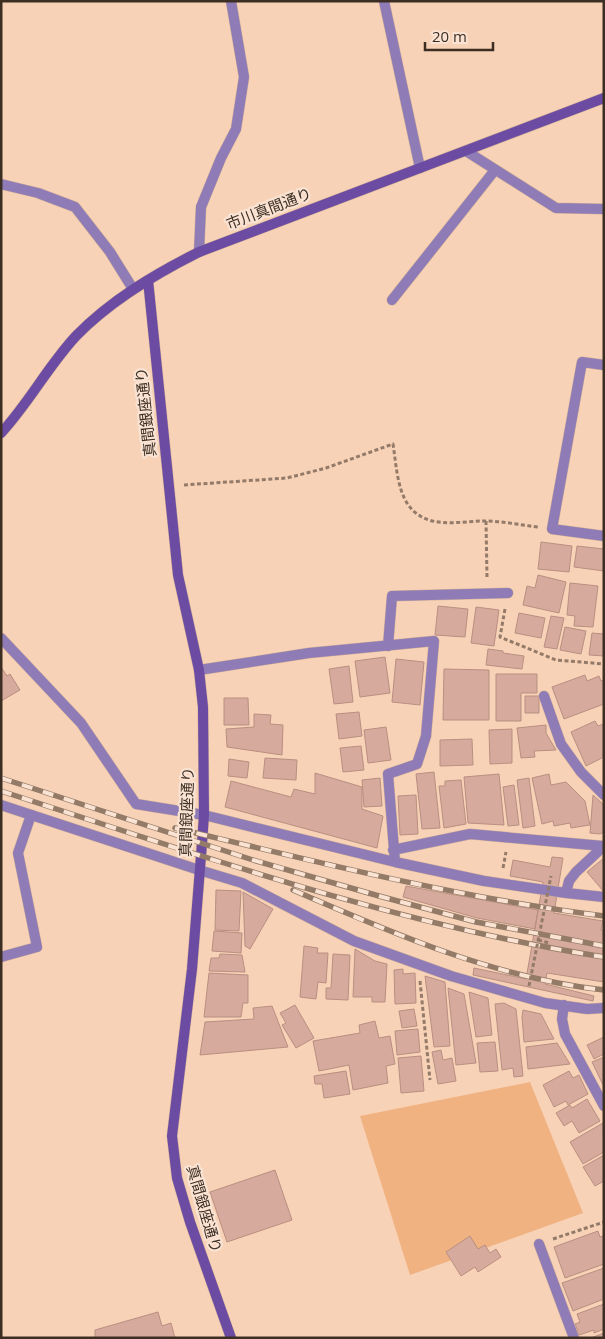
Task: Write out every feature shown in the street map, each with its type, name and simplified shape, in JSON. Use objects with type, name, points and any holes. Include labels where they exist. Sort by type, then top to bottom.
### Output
[{"type":"street","points":[[199,252],[201,207],[220,158],[236,129],[244,77],[231,1]]},
{"type":"street","points":[[384,1],[420,168]]},
{"type":"street","name":"市川真間通り","points":[[1,433],[14,420],[76,337],[104,310],[172,265],[199,252],[604,98]]},
{"type":"street","points":[[466,151],[556,208],[604,209]]},
{"type":"street","points":[[392,300],[495,170]]},
{"type":"street","points":[[1,184],[38,193],[74,207],[110,252],[133,290]]},
{"type":"street","name":"真間銀座通り","points":[[148,280],[178,575],[199,670],[203,707],[204,815],[192,969],[172,1136],[180,1187],[190,1222],[231,1338]]},
{"type":"street","points":[[604,365],[582,362],[552,529],[604,536]]},
{"type":"street","points":[[388,646],[392,596],[508,593]]},
{"type":"street","points":[[1,638],[81,723],[136,804],[204,815],[394,862],[484,881],[604,897]]},
{"type":"street","points":[[199,670],[309,653],[434,641],[426,736],[417,764],[388,774],[394,862]]},
{"type":"street","points":[[544,696],[561,744],[581,772],[604,794]]},
{"type":"street","points":[[1,806],[242,883],[354,941],[451,976],[546,1003],[588,1009],[604,1008]]},
{"type":"street","points":[[1,957],[37,947],[18,853],[31,815]]},
{"type":"street","points":[[393,850],[470,834],[604,846]]},
{"type":"street","points":[[566,893],[569,881],[576,872],[604,846]]},
{"type":"street","points":[[564,1005],[562,1019],[566,1034],[604,1106]]},
{"type":"street","points":[[538,1244],[574,1338]]},
{"type":"path","points":[[168,486],[287,478],[326,468],[393,444],[400,485],[407,504],[421,517],[437,523],[486,521],[552,529]]},
{"type":"path","points":[[486,521],[487,593]]},
{"type":"path","points":[[508,593],[500,636],[556,660],[604,664]]},
{"type":"path","points":[[529,986],[551,876]]},
{"type":"path","points":[[538,940],[549,942]]},
{"type":"path","points":[[419,963],[430,1080]]},
{"type":"path","points":[[538,1244],[604,1222]]},
{"type":"shaded area","points":[[530,1082],[583,1213],[410,1275],[360,1116]]},
{"type":"building","points":[[541,542],[572,546],[569,572],[538,569]]},
{"type":"building","points":[[577,546],[604,549],[604,571],[574,567]]},
{"type":"building","points":[[538,575],[566,582],[559,613],[523,605],[527,586],[535,588]]},
{"type":"building","points":[[570,583],[598,586],[593,627],[574,626],[575,616],[567,615]]},
{"type":"building","points":[[438,606],[468,609],[465,637],[435,635]]},
{"type":"building","points":[[476,607],[499,610],[494,646],[471,643]]},
{"type":"building","points":[[519,613],[545,618],[541,638],[515,633]]},
{"type":"building","points":[[551,616],[564,618],[557,649],[544,647]]},
{"type":"building","points":[[565,627],[586,631],[581,654],[560,650]]},
{"type":"building","points":[[592,633],[604,634],[604,656],[589,655]]},
{"type":"building","points":[[488,649],[524,656],[522,669],[486,665]]},
{"type":"building","points":[[385,657],[390,693],[360,697],[355,661]]},
{"type":"building","points":[[396,659],[424,662],[420,705],[392,702]]},
{"type":"building","points":[[349,666],[353,702],[334,704],[329,669]]},
{"type":"building","points":[[1,667],[7,676],[10,674],[20,690],[1,701]]},
{"type":"building","points":[[444,669],[489,670],[489,720],[443,720]]},
{"type":"building","points":[[496,674],[537,674],[537,693],[521,693],[521,721],[496,721]]},
{"type":"building","points":[[585,675],[587,681],[599,676],[601,681],[604,680],[604,704],[564,719],[552,687]]},
{"type":"building","points":[[525,696],[539,696],[539,713],[525,713]]},
{"type":"building","points":[[224,698],[248,698],[249,725],[224,725]]},
{"type":"building","points":[[359,712],[362,736],[339,739],[336,714]]},
{"type":"building","points":[[254,714],[271,715],[270,724],[283,725],[282,755],[227,747],[226,729],[254,727]]},
{"type":"building","points":[[595,721],[598,726],[604,724],[604,757],[586,766],[571,732]]},
{"type":"building","points":[[546,725],[546,733],[556,750],[534,751],[535,757],[521,758],[517,728]]},
{"type":"building","points":[[386,727],[391,760],[368,763],[364,730]]},
{"type":"building","points":[[512,729],[512,763],[490,764],[489,730]]},
{"type":"building","points":[[472,739],[473,765],[440,766],[440,740]]},
{"type":"building","points":[[361,746],[364,770],[343,772],[340,748]]},
{"type":"building","points":[[265,758],[297,760],[296,780],[263,778]]},
{"type":"building","points":[[229,759],[249,762],[247,778],[228,776]]},
{"type":"building","points":[[434,772],[440,828],[422,829],[416,774]]},
{"type":"building","points":[[315,773],[362,787],[362,809],[383,816],[377,848],[225,807],[231,781],[291,797],[294,789],[315,794]]},
{"type":"building","points":[[499,774],[504,825],[468,823],[464,777]]},
{"type":"building","points":[[549,774],[551,785],[566,782],[585,801],[590,825],[571,828],[570,823],[554,826],[553,821],[542,824],[532,778]]},
{"type":"building","points":[[380,778],[382,806],[364,807],[362,780]]},
{"type":"building","points":[[529,778],[535,826],[523,828],[517,780]]},
{"type":"building","points":[[461,780],[466,824],[444,828],[439,786],[445,786],[445,781]]},
{"type":"building","points":[[514,785],[519,825],[508,826],[503,787]]},
{"type":"building","points":[[416,795],[418,834],[400,835],[398,796]]},
{"type":"building","points":[[593,795],[604,805],[604,832],[600,834],[590,833]]},
{"type":"building","points":[[552,857],[563,858],[554,913],[603,921],[601,930],[604,930],[604,982],[547,973],[545,984],[594,996],[593,1001],[473,975],[474,968],[526,979],[543,882],[510,876],[513,860],[550,867]]},
{"type":"building","points":[[604,858],[604,892],[587,872]]},
{"type":"building","points":[[406,886],[538,910],[535,929],[477,918],[403,897]]},
{"type":"building","points":[[216,890],[241,891],[239,931],[215,930]]},
{"type":"building","points":[[243,892],[273,909],[250,949],[245,946]]},
{"type":"building","points":[[214,931],[242,933],[241,953],[212,951]]},
{"type":"building","points":[[304,946],[318,948],[317,953],[328,953],[326,983],[318,982],[316,999],[300,997]]},
{"type":"building","points":[[355,949],[375,961],[387,964],[385,1002],[372,1002],[372,997],[353,997]]},
{"type":"building","points":[[220,954],[242,955],[245,972],[209,971],[211,958],[219,958]]},
{"type":"building","points":[[333,954],[350,955],[348,1000],[326,999],[326,988],[331,988]]},
{"type":"building","points":[[403,969],[403,974],[415,973],[416,1003],[395,1004],[394,970]]},
{"type":"building","points":[[209,973],[248,975],[248,1003],[243,1003],[241,1017],[204,1017]]},
{"type":"building","points":[[425,976],[445,982],[450,1046],[434,1047]]},
{"type":"building","points":[[448,988],[464,994],[476,1063],[456,1065]]},
{"type":"building","points":[[469,992],[488,998],[492,1035],[476,1037]]},
{"type":"building","points":[[504,1003],[516,1009],[523,1076],[514,1077],[513,1068],[502,1070],[495,1004]]},
{"type":"building","points":[[295,1005],[314,1038],[296,1048],[282,1025],[286,1023],[280,1013]]},
{"type":"building","points":[[272,1006],[288,1047],[200,1055],[205,1022],[254,1019],[253,1008]]},
{"type":"building","points":[[414,1009],[417,1026],[402,1028],[399,1011]]},
{"type":"building","points":[[523,1010],[541,1014],[554,1039],[524,1042]]},
{"type":"building","points":[[375,1021],[379,1038],[390,1036],[395,1064],[386,1066],[388,1083],[353,1090],[349,1065],[319,1071],[313,1041],[360,1033],[359,1025]]},
{"type":"building","points":[[418,1029],[420,1052],[397,1055],[395,1031]]},
{"type":"building","points":[[604,1037],[604,1054],[594,1059],[587,1045]]},
{"type":"building","points":[[495,1042],[498,1071],[480,1072],[477,1043]]},
{"type":"building","points":[[557,1043],[570,1064],[528,1069],[526,1047]]},
{"type":"building","points":[[441,1050],[443,1060],[452,1058],[456,1081],[438,1084],[432,1052]]},
{"type":"building","points":[[421,1056],[424,1091],[401,1093],[398,1058]]},
{"type":"building","points":[[604,1057],[604,1087],[592,1062]]},
{"type":"building","points":[[346,1071],[350,1094],[324,1098],[322,1084],[315,1084],[314,1076]]},
{"type":"building","points":[[569,1071],[573,1078],[579,1075],[588,1094],[568,1105],[566,1101],[554,1107],[543,1085]]},
{"type":"building","points":[[587,1099],[600,1121],[579,1133],[572,1121],[564,1126],[556,1113],[570,1105],[572,1108]]},
{"type":"building","points":[[603,1123],[604,1152],[583,1164],[570,1142]]},
{"type":"building","points":[[604,1155],[604,1181],[595,1186],[583,1167]]},
{"type":"building","points":[[275,1170],[292,1220],[227,1242],[210,1192]]},
{"type":"building","points":[[598,1231],[600,1237],[603,1236],[604,1238],[604,1264],[565,1278],[554,1247]]},
{"type":"building","points":[[470,1236],[478,1249],[485,1245],[490,1253],[496,1249],[501,1257],[478,1272],[475,1267],[461,1276],[446,1252]]},
{"type":"building","points":[[604,1268],[604,1299],[573,1311],[562,1283]]},
{"type":"building","points":[[604,1304],[604,1329],[594,1333],[594,1330],[579,1335],[575,1324],[580,1322],[577,1314]]},
{"type":"building","points":[[158,1312],[162,1326],[171,1323],[175,1338],[95,1338],[95,1330]]},
{"type":"building","points":[[604,1333],[604,1338],[591,1338]]},
{"type":"railway","points":[[1,778],[253,860],[379,896],[476,922],[604,946]]},
{"type":"railway","points":[[1,791],[224,863],[374,907],[450,927],[604,957]]},
{"type":"railway","points":[[175,828],[388,878],[496,899],[604,916]]},
{"type":"railway","points":[[293,890],[445,952],[523,975],[563,984],[604,990]]}]
